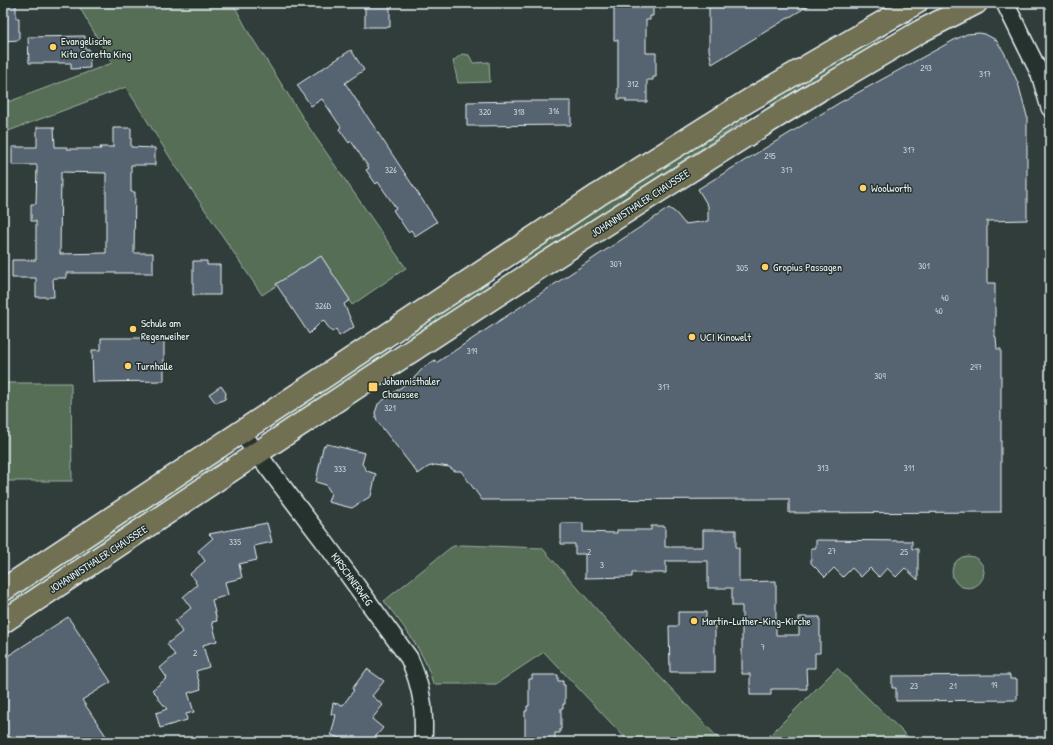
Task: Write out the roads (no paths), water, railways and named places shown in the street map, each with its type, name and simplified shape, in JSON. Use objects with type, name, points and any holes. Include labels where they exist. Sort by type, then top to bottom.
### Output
[{"type":"main road","points":[[3,590],[598,195],[742,105],[916,3]]},
{"type":"main road","name":"JOHANNISTHALER CHAUSSEE","points":[[3,622],[341,397],[693,169],[822,89],[921,31],[976,3]]},
{"type":"street","points":[[1005,3],[1040,74],[1050,108]]},
{"type":"street","name":"KIRSCHNERWEG","points":[[241,432],[326,544],[409,658],[416,674],[422,698],[424,720],[423,742]]},
{"type":"place","name":"Evangelische Kita Coretta King","points":[[53,47]]},
{"type":"place","name":"Woolworth","points":[[863,188]]},
{"type":"place","name":"Gropius Passagen","points":[[765,267]]},
{"type":"place","name":"Schule am Regenweiher","points":[[133,329]]},
{"type":"place","name":"UCI Kinowelt","points":[[692,337]]},
{"type":"place","name":"Turnhalle","points":[[128,366]]},
{"type":"place","name":"Johannisthaler Chaussee","points":[[373,387]]},
{"type":"place","name":"Martin-Luther-King-Kirche","points":[[694,621]]}]
